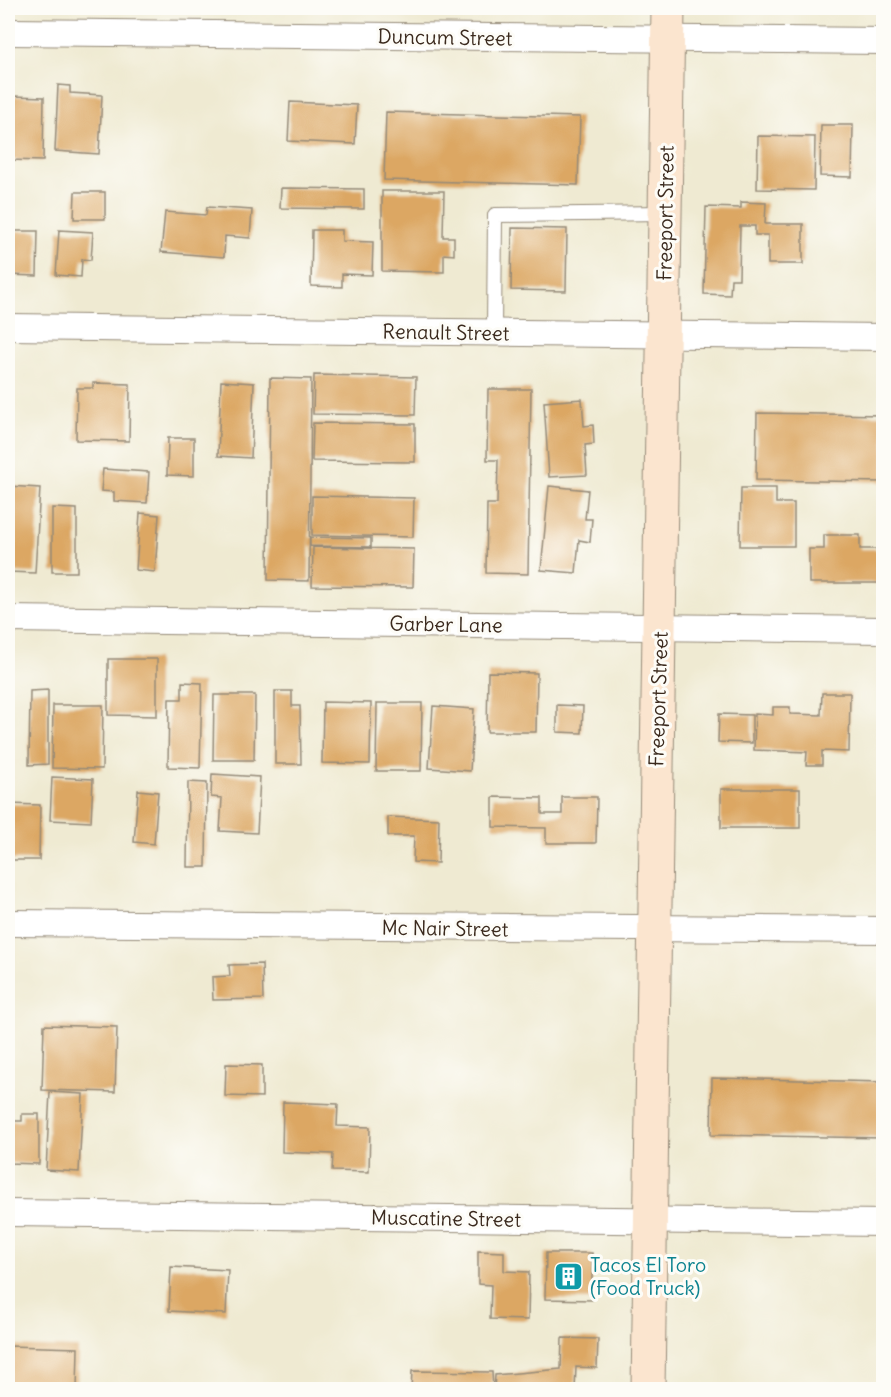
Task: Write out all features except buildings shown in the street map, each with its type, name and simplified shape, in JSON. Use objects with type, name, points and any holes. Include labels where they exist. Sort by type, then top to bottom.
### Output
[{"type":"main road","name":"Freeport Street","points":[[648,1389],[668,23]]},
{"type":"street","name":"Duncum Street","points":[[8,32],[668,23],[884,41]]},
{"type":"street","name":"Renault Street","points":[[8,327],[884,338]]},
{"type":"street","name":"Garber Lane","points":[[8,619],[884,630]]},
{"type":"street","name":"Mc Nair Street","points":[[8,923],[655,930],[884,930]]},
{"type":"street","name":"Muscatine Street","points":[[8,1213],[884,1222]]},
{"type":"lane","points":[[494,332],[495,215],[665,213]]},
{"type":"place","name":"Tacos El Toro (Food Truck)","points":[[569,1276]]}]
